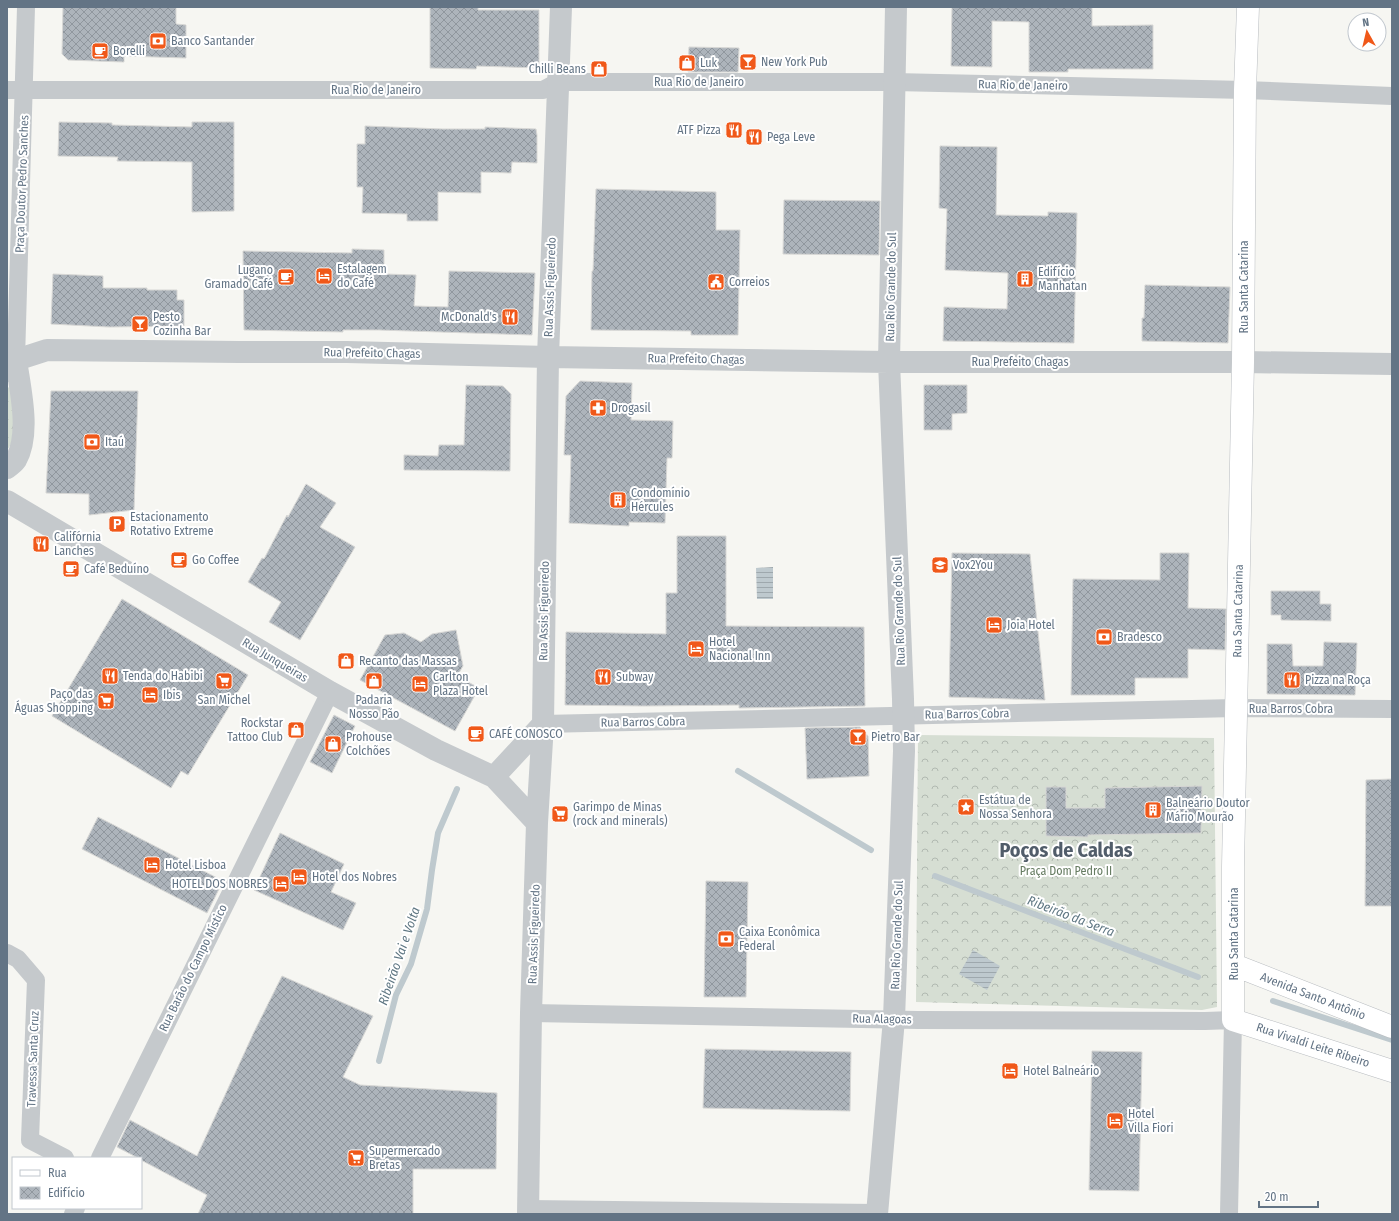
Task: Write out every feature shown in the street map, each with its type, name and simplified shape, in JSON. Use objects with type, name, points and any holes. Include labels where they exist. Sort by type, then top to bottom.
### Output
[{"type":"main road","name":"Rua Santa Catarina","points":[[1233,1020],[1233,867],[1243,362],[1245,90],[1248,7]]},
{"type":"main road","name":"Avenida Santo Antônio","points":[[1234,965],[1392,1026]]},
{"type":"main road","name":"Rua Vivaldi Leite Ribeiro","points":[[1233,1020],[1392,1070]]},
{"type":"street","name":"Praça Doutor Pedro Sanches","points":[[12,365],[25,90],[26,7]]},
{"type":"street","name":"Rua Assis Figueiredo","points":[[528,1212],[531,1013],[537,823],[542,724],[548,357],[561,7]]},
{"type":"street","name":"Rua Rio Grande do Sul","points":[[877,1214],[894,1019],[904,750],[890,362],[896,7]]},
{"type":"street","name":"Rua Rio de Janeiro","points":[[7,90],[543,90],[558,82],[894,82],[1245,90],[1392,96]]},
{"type":"street","name":"Rua Prefeito Chagas","points":[[12,365],[47,350],[347,352],[548,357],[890,362],[1243,362],[1392,364]]},
{"type":"street","points":[[7,468],[16,460],[21,444],[24,422],[12,365]]},
{"type":"street","name":"Rua Junqueiras","points":[[7,501],[330,692],[436,750],[494,777],[537,823]]},
{"type":"street","name":"Rua Barão do Campo Místico","points":[[100,1157],[330,692]]},
{"type":"street","name":"Rua Barros Cobra","points":[[542,724],[1236,708],[1392,709]]},
{"type":"street","points":[[494,777],[542,724]]},
{"type":"street","name":"Travessa Santa Cruz","points":[[7,953],[18,959],[36,980],[30,1140],[63,1157]]},
{"type":"street","name":"Rua Alagoas","points":[[531,1013],[894,1019],[1233,1020]]},
{"type":"street","name":"Rua Santa Catarina","points":[[1229,1214],[1233,1020]]},
{"type":"street","points":[[528,1212],[877,1214]]},
{"type":"green space","points":[[10,387],[14,429],[11,444],[7,450],[7,388]]},
{"type":"green space","name":"Praça Dom Pedro II","points":[[918,735],[1214,738],[1217,1007],[1202,1010],[916,1002]]},
{"type":"shaded area","points":[[773,567],[773,599],[757,599],[756,568]]},
{"type":"shaded area","points":[[973,950],[1000,966],[987,990],[959,974]]},
{"type":"building","points":[[63,7],[176,7],[176,24],[186,25],[186,58],[124,56],[124,62],[68,60],[62,54]]},
{"type":"building","points":[[430,7],[478,7],[478,10],[539,10],[539,68],[477,66],[476,69],[430,68]]},
{"type":"building","points":[[952,7],[1092,7],[1092,26],[1153,25],[1153,69],[1068,69],[1068,72],[1029,72],[1029,22],[992,21],[992,67],[951,66]]},
{"type":"building","points":[[689,47],[739,48],[738,72],[688,72]]},
{"type":"building","points":[[59,122],[192,127],[192,122],[234,122],[234,211],[192,212],[192,162],[117,161],[118,157],[58,156]]},
{"type":"building","points":[[365,126],[442,129],[485,129],[485,127],[536,129],[537,163],[512,162],[511,173],[481,172],[481,193],[438,192],[438,221],[407,221],[407,214],[362,213],[363,187],[357,187],[357,144],[365,144]]},
{"type":"building","points":[[940,146],[997,147],[996,215],[1048,216],[1048,212],[1077,213],[1074,343],[943,341],[944,307],[1007,309],[1008,273],[945,270],[947,209],[939,208]]},
{"type":"building","points":[[596,189],[716,192],[716,230],[740,230],[738,335],[691,335],[691,331],[591,330]]},
{"type":"building","points":[[784,200],[880,201],[879,255],[783,254]]},
{"type":"building","points":[[352,249],[384,250],[384,274],[416,275],[414,306],[448,307],[449,271],[535,273],[532,335],[379,330],[343,330],[343,332],[244,330],[243,251],[352,253]]},
{"type":"building","points":[[53,274],[103,276],[103,288],[177,290],[177,300],[184,300],[184,326],[109,327],[51,324]]},
{"type":"building","points":[[1145,285],[1230,287],[1228,343],[1142,341],[1142,318],[1144,318]]},
{"type":"building","points":[[580,381],[632,383],[631,420],[673,421],[672,458],[667,458],[665,523],[629,522],[629,526],[569,523],[571,455],[564,455],[566,396]]},
{"type":"building","points":[[466,385],[503,386],[511,394],[510,471],[404,470],[404,455],[438,456],[439,445],[464,445]]},
{"type":"building","points":[[924,385],[967,385],[967,413],[952,414],[952,430],[924,430]]},
{"type":"building","name":"Itaú","points":[[51,391],[138,391],[134,510],[89,515],[89,494],[46,493]]},
{"type":"building","points":[[306,484],[336,503],[320,527],[355,547],[300,640],[269,622],[281,602],[248,582],[262,558],[264,559],[287,515],[288,517]]},
{"type":"building","points":[[677,536],[726,536],[726,626],[864,627],[865,706],[739,708],[739,705],[565,705],[566,632],[666,634],[666,593],[677,593]]},
{"type":"building","name":"Joia Hotel","points":[[952,553],[1030,554],[1045,700],[949,697]]},
{"type":"building","points":[[1160,553],[1189,553],[1188,608],[1226,609],[1225,650],[1188,649],[1188,678],[1135,678],[1135,695],[1071,695],[1073,579],[1160,580]]},
{"type":"building","points":[[1271,591],[1320,591],[1320,604],[1331,604],[1331,621],[1281,620],[1281,615],[1271,615]]},
{"type":"building","name":"Ibis","points":[[122,599],[248,675],[188,775],[181,771],[171,788],[52,716]]},
{"type":"building","name":"Carlton Plaza Hotel","points":[[456,630],[463,666],[457,676],[479,688],[455,731],[360,680],[385,635],[404,633],[421,642],[432,634]]},
{"type":"building","points":[[1324,642],[1357,643],[1355,695],[1267,694],[1267,644],[1292,644],[1293,666],[1323,666]]},
{"type":"building","name":"Prohouse Colchões","points":[[334,715],[355,726],[332,773],[310,762]]},
{"type":"building","points":[[860,727],[868,736],[869,776],[807,779],[805,728]]},
{"type":"building","points":[[1392,779],[1392,906],[1365,906],[1366,780]]},
{"type":"building","name":"Balneário Doutor Mário Mourão","points":[[1202,786],[1201,833],[1088,835],[1088,837],[1046,836],[1046,787],[1066,787],[1066,808],[1105,808],[1105,788]]},
{"type":"building","name":"Hotel Lisboa","points":[[98,817],[223,881],[207,913],[82,849]]},
{"type":"building","name":"Hotel dos Nobres","points":[[280,833],[344,864],[331,892],[356,903],[343,930],[254,890]]},
{"type":"building","name":"Caixa Econômica Federal","points":[[706,881],[748,882],[746,997],[704,997]]},
{"type":"building","points":[[282,976],[373,1016],[343,1077],[360,1085],[497,1093],[496,1169],[413,1169],[413,1214],[198,1214],[207,1195],[142,1161],[142,1157],[136,1157],[117,1147],[130,1120],[197,1156],[254,1032]]},
{"type":"building","points":[[705,1049],[851,1052],[850,1111],[703,1108]]},
{"type":"building","name":"Hotel Villa Fiori","points":[[1092,1051],[1142,1052],[1139,1191],[1089,1190]]},
{"type":"waterway","name":"Ribeirão da Serra","points":[[738,771],[871,850]]},
{"type":"waterway","name":"Ribeirão Vai e Volta","points":[[379,1061],[396,995],[411,964],[427,909],[438,833],[457,789]]},
{"type":"waterway","name":"Ribeirão da Serra","points":[[935,876],[1198,977]]},
{"type":"waterway","name":"Ribeirão da Serra","points":[[1273,1001],[1392,1040]]},
{"type":"place","name":"Banco Santander","points":[[158,41]]},
{"type":"place","name":"Borelli","points":[[100,51]]},
{"type":"place","name":"New York Pub","points":[[748,62]]},
{"type":"place","name":"Luk","points":[[687,63]]},
{"type":"place","name":"Chilli Beans","points":[[599,69]]},
{"type":"place","name":"ATF Pizza","points":[[734,130]]},
{"type":"place","name":"Pega Leve","points":[[754,137]]},
{"type":"place","name":"Estalagem do Café","points":[[324,276]]},
{"type":"place","name":"Lugano Gramado Café","points":[[286,277]]},
{"type":"place","name":"Edifício Manhatan","points":[[1025,279]]},
{"type":"place","name":"Correios","points":[[716,282]]},
{"type":"place","name":"McDonald's","points":[[510,317]]},
{"type":"place","name":"Pesto Cozinha Bar","points":[[140,324]]},
{"type":"place","name":"Drogasil","points":[[598,408]]},
{"type":"place","name":"Itaú","points":[[92,442]]},
{"type":"place","name":"Condomínio Hércules","points":[[618,500]]},
{"type":"place","name":"Estacionamento Rotativo Extreme","points":[[117,524]]},
{"type":"place","name":"Califórnia Lanches","points":[[41,544]]},
{"type":"place","name":"Go Coffee","points":[[179,560]]},
{"type":"place","name":"Vox2You","points":[[940,565]]},
{"type":"place","name":"Café Beduíno","points":[[71,569]]},
{"type":"place","name":"Joia Hotel","points":[[994,625]]},
{"type":"place","name":"Bradesco","points":[[1104,637]]},
{"type":"place","name":"Hotel Nacional Inn","points":[[696,649]]},
{"type":"place","name":"Recanto das Massas","points":[[346,661]]},
{"type":"place","name":"Tenda do Habibi","points":[[110,676]]},
{"type":"place","name":"Subway","points":[[603,677]]},
{"type":"place","name":"Pizza na Roça","points":[[1292,680]]},
{"type":"place","name":"San Michel","points":[[224,681]]},
{"type":"place","name":"Padaria Nosso Pão","points":[[374,681]]},
{"type":"place","name":"Carlton Plaza Hotel","points":[[420,684]]},
{"type":"place","name":"Ibis","points":[[150,695]]},
{"type":"place","name":"Paço das Águas Shopping","points":[[106,701]]},
{"type":"place","name":"Rockstar Tattoo Club","points":[[296,730]]},
{"type":"place","name":"CAFÉ CONOSCO","points":[[476,734]]},
{"type":"place","name":"Pietro Bar","points":[[858,737]]},
{"type":"place","name":"Prohouse Colchões","points":[[333,744]]},
{"type":"place","name":"Estátua de Nossa Senhora","points":[[966,807]]},
{"type":"place","name":"Balneário Doutor Mário Mourão","points":[[1153,810]]},
{"type":"place","name":"Garimpo de Minas (rock and minerals)","points":[[560,814]]},
{"type":"place","name":"Hotel Lisboa","points":[[152,865]]},
{"type":"place","name":"Hotel dos Nobres","points":[[299,877]]},
{"type":"place","name":"HOTEL DOS NOBRES","points":[[281,884]]},
{"type":"place","name":"Caixa Econômica Federal","points":[[726,939]]},
{"type":"place","name":"Hotel Balneário","points":[[1010,1071]]},
{"type":"place","name":"Hotel Villa Fiori","points":[[1115,1121]]},
{"type":"place","name":"Supermercado Bretas","points":[[356,1158]]},
{"type":"district","name":"Poços de Caldas","points":[[1066,850]]}]
